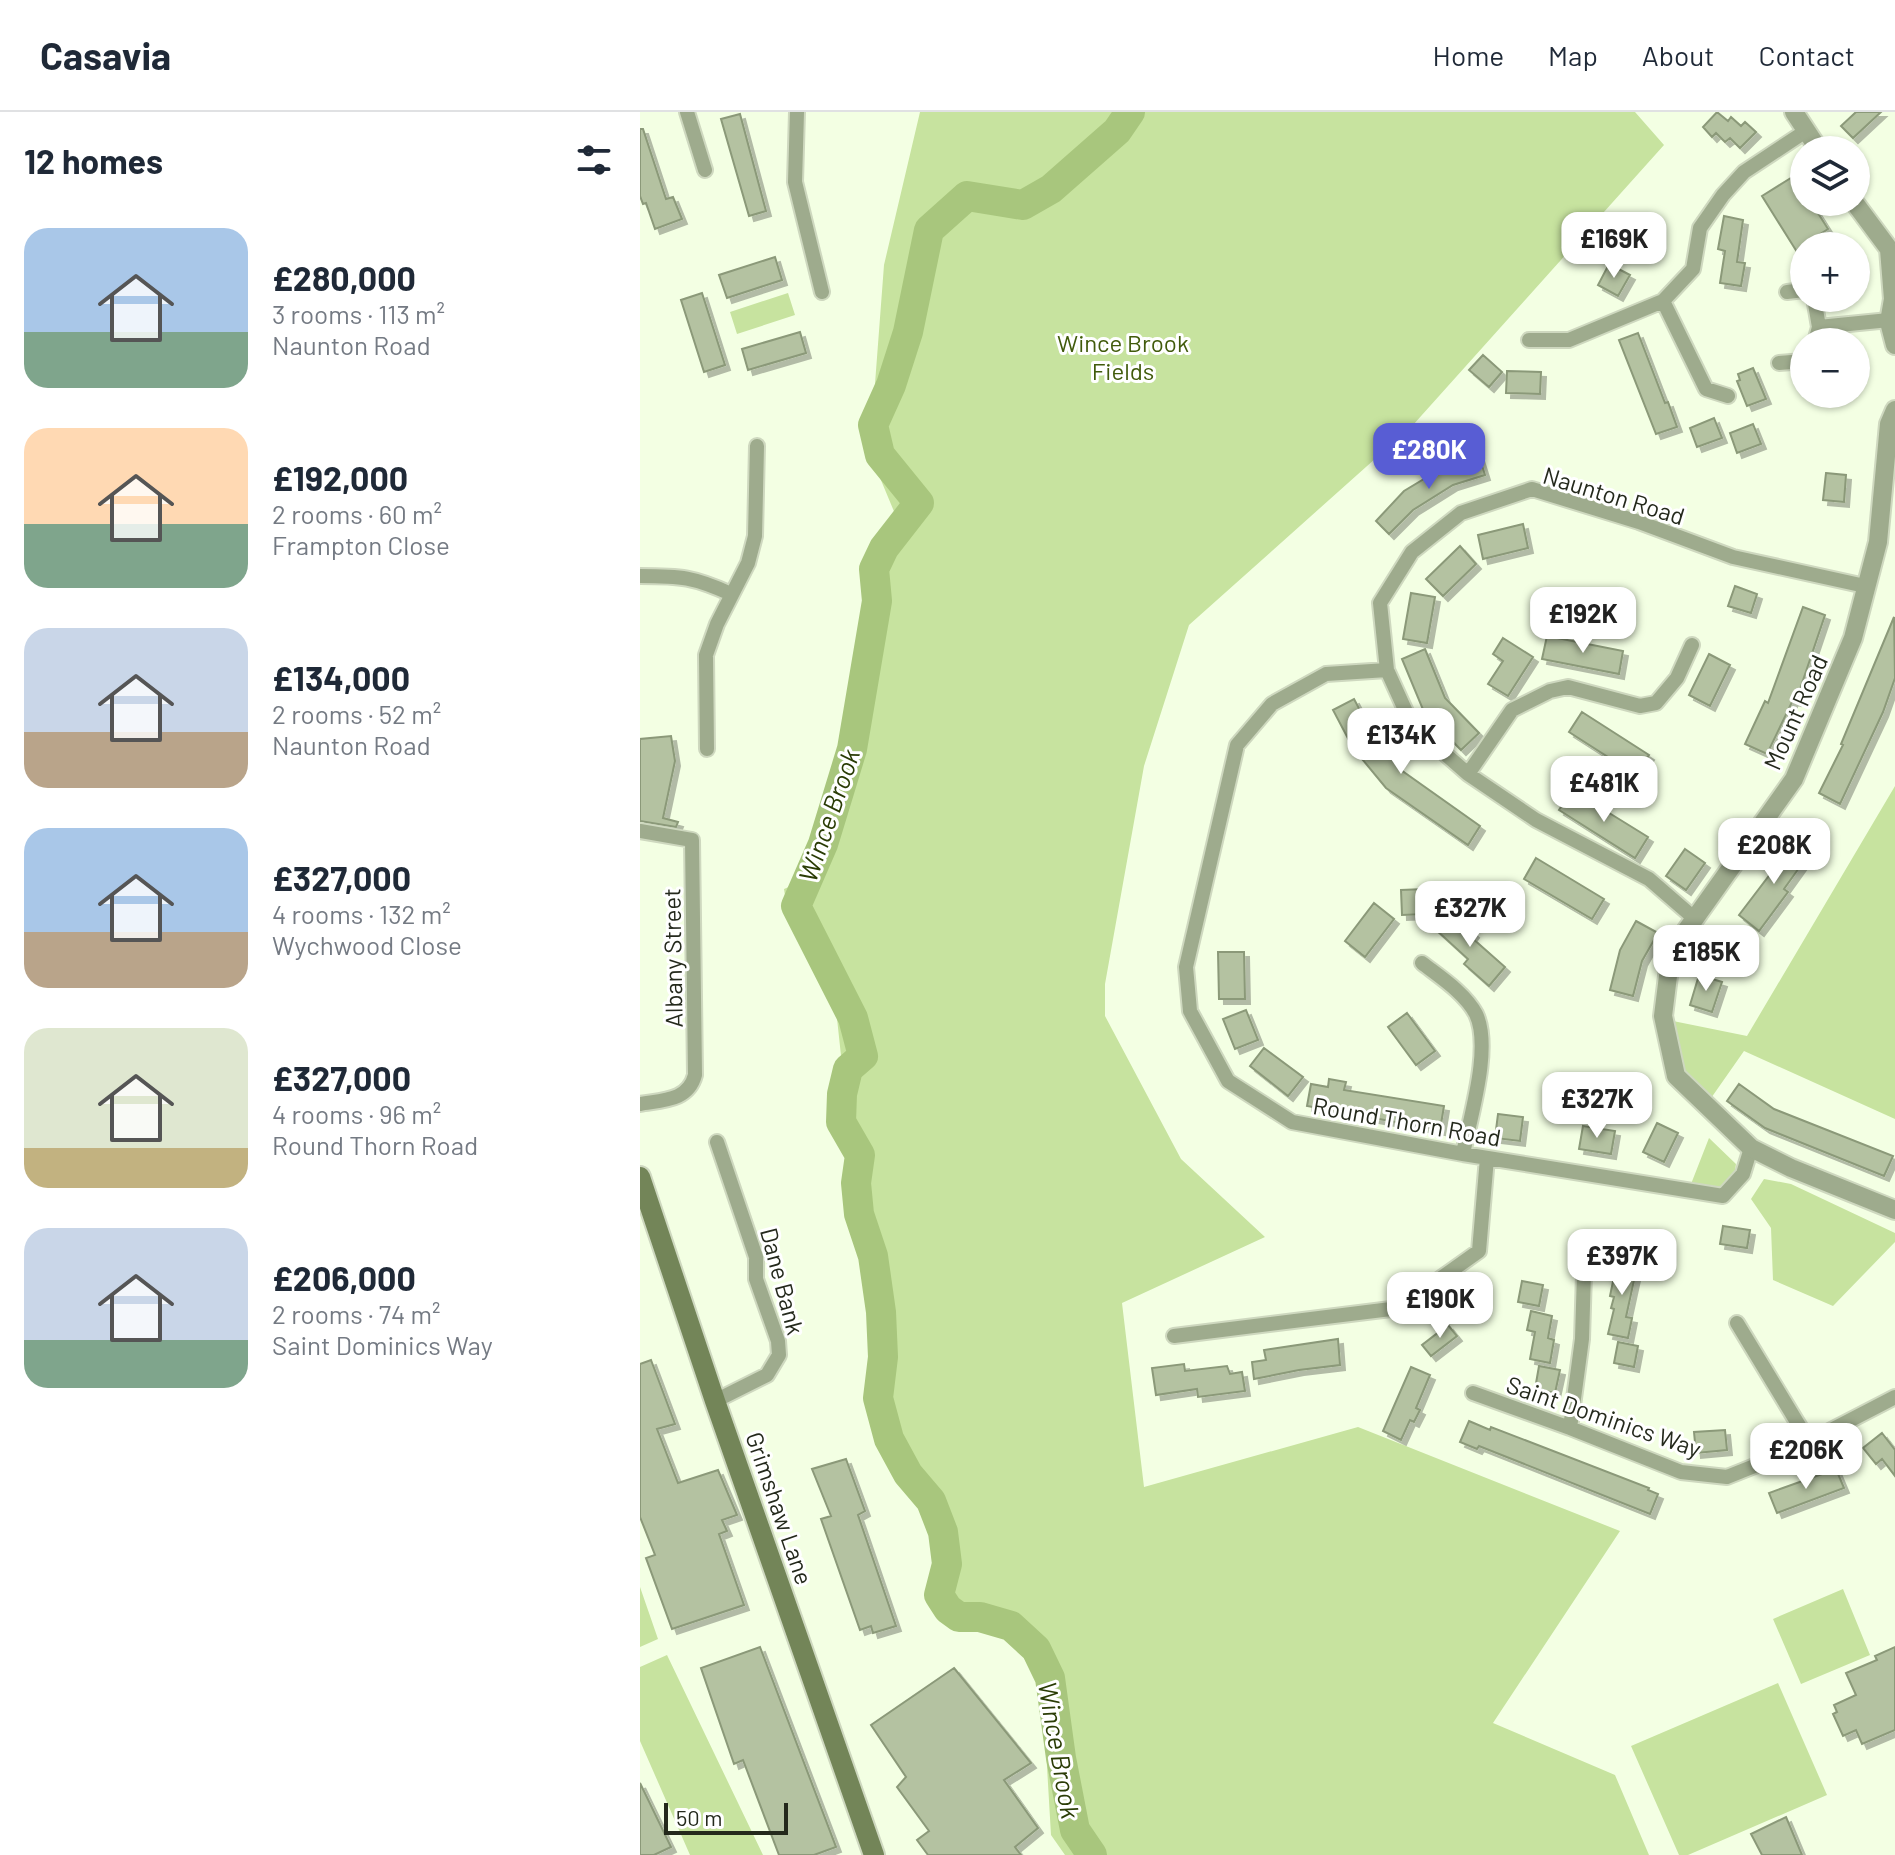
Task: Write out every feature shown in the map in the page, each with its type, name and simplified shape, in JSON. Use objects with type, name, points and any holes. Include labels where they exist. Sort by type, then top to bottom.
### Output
[{"type":"main road","name":"Grimshaw Lane","points":[[640,1177],[874,1855]]},
{"type":"street","points":[[687,112],[705,170]]},
{"type":"street","points":[[797,112],[795,182],[822,292]]},
{"type":"street","points":[[1794,112],[1809,136]]},
{"type":"street","points":[[1529,340],[1569,340],[1663,301],[1693,269],[1700,228],[1723,195],[1744,172],[1806,131]]},
{"type":"street","points":[[1865,216],[1892,251],[1894,297],[1889,320],[1895,365]]},
{"type":"street","points":[[1663,301],[1706,389],[1728,396]]},
{"type":"street","points":[[1816,312],[1819,327],[1889,320]]},
{"type":"street","points":[[1779,363],[1790,362]]},
{"type":"street","name":"Mount Road","points":[[1895,410],[1889,424],[1878,542],[1853,638],[1794,779],[1671,952],[1663,1016],[1676,1076],[1751,1148],[1791,1168],[1895,1210]]},
{"type":"street","points":[[707,749],[706,655],[731,594],[748,563],[755,536],[757,446]]},
{"type":"street","name":"Naunton Road","points":[[1694,918],[1649,879],[1536,820],[1468,774],[1412,725],[1387,670],[1380,603],[1412,552],[1461,513],[1532,489],[1639,522],[1733,557],[1865,586]]},
{"type":"street","points":[[640,576],[699,579],[731,594]]},
{"type":"street","points":[[1468,774],[1512,710],[1550,691],[1568,687],[1640,706],[1656,703],[1677,678],[1692,645]]},
{"type":"street","name":"Round Thorn Road","points":[[1387,670],[1326,674],[1272,704],[1237,745],[1186,967],[1190,1011],[1228,1081],[1292,1122],[1463,1154],[1723,1196],[1743,1174],[1751,1148]]},
{"type":"street","name":"Albany Street","points":[[640,831],[692,840],[695,1075],[692,1086],[682,1096],[640,1104]]},
{"type":"street","points":[[1422,963],[1450,984],[1476,1014],[1483,1056],[1463,1154]]},
{"type":"street","name":"Dane Bank","points":[[715,1401],[767,1375],[779,1355],[778,1341],[756,1279],[756,1257],[731,1164],[717,1142]]},
{"type":"street","points":[[1174,1336],[1399,1308],[1479,1251],[1487,1158]]},
{"type":"street","points":[[1570,1428],[1582,1339],[1584,1273]]},
{"type":"street","points":[[1737,1323],[1809,1442]]},
{"type":"street","name":"Saint Dominics Way","points":[[1473,1393],[1681,1472],[1727,1477],[1809,1442],[1895,1398]]},
{"type":"green space","name":"Wince Brook Fields","points":[[920,112],[1635,112],[1664,145],[1413,425],[1189,625],[1144,766],[1105,984],[1105,1016],[1181,1159],[1265,1237],[1122,1303],[1144,1487],[1358,1427],[1620,1531],[1493,1723],[1615,1775],[1649,1855],[1065,1855],[1051,1835],[1043,1698],[1027,1648],[982,1624],[945,1618],[928,1588],[939,1549],[922,1504],[887,1461],[874,1413],[874,1324],[869,1257],[855,1215],[851,1177],[856,1155],[835,1122],[836,1091],[842,1065],[836,1009],[787,909],[784,889],[798,883],[831,797],[864,652],[867,563],[898,521],[863,437],[874,397],[884,265]]},
{"type":"green space","points":[[788,293],[795,315],[737,334],[730,312]]},
{"type":"green space","points":[[1895,786],[1895,1119],[1744,1051],[1709,1101],[1681,1074],[1673,1021],[1747,1036]]},
{"type":"green space","points":[[1709,1138],[1736,1164],[1734,1178],[1720,1187],[1691,1184]]},
{"type":"green space","points":[[1764,1179],[1791,1184],[1895,1233],[1895,1242],[1833,1306],[1773,1280],[1771,1228],[1751,1199]]},
{"type":"green space","points":[[640,1587],[658,1639],[640,1647]]},
{"type":"green space","points":[[1843,1589],[1870,1655],[1801,1684],[1773,1619]]},
{"type":"green space","points":[[667,1655],[763,1855],[690,1855],[640,1741],[640,1667]]},
{"type":"green space","points":[[1778,1683],[1827,1795],[1688,1855],[1679,1855],[1631,1746]]},
{"type":"building","points":[[1717,112],[1728,121],[1731,117],[1741,126],[1745,122],[1756,132],[1740,148],[1730,138],[1725,142],[1716,133],[1712,137],[1703,127]]},
{"type":"building","points":[[1856,112],[1881,112],[1855,136],[1841,126]]},
{"type":"building","points":[[740,114],[766,211],[749,216],[721,119]]},
{"type":"building","points":[[640,129],[643,129],[666,199],[673,197],[682,219],[655,229],[646,203],[643,204],[640,196]]},
{"type":"building","points":[[1790,178],[1790,216],[1820,216],[1828,229],[1823,232],[1790,232],[1790,241],[1762,196]]},
{"type":"building","points":[[1724,216],[1743,220],[1737,262],[1745,263],[1741,286],[1720,283],[1725,251],[1718,249]]},
{"type":"building","points":[[775,257],[782,280],[727,298],[719,275]]},
{"type":"building","points":[[1609,264],[1630,275],[1618,296],[1598,285]]},
{"type":"building","points":[[702,293],[725,365],[704,372],[681,300]]},
{"type":"building","points":[[800,332],[806,353],[748,370],[742,349]]},
{"type":"building","points":[[1638,333],[1677,427],[1656,434],[1619,340]]},
{"type":"building","points":[[1483,355],[1502,372],[1489,387],[1469,370]]},
{"type":"building","points":[[1753,368],[1766,399],[1747,406],[1737,381],[1740,380],[1738,374]]},
{"type":"building","points":[[1507,371],[1541,372],[1540,394],[1506,393]]},
{"type":"building","points":[[1714,418],[1722,438],[1697,447],[1690,428]]},
{"type":"building","points":[[1753,424],[1761,444],[1737,453],[1730,433]]},
{"type":"building","points":[[1479,456],[1485,475],[1453,485],[1413,510],[1389,534],[1376,521],[1404,491],[1444,467]]},
{"type":"building","points":[[1826,473],[1846,475],[1844,502],[1823,500]]},
{"type":"building","points":[[1523,524],[1528,548],[1483,559],[1478,535]]},
{"type":"building","points":[[1460,546],[1476,564],[1443,596],[1426,579]]},
{"type":"building","points":[[1735,586],[1757,594],[1751,613],[1728,606]]},
{"type":"building","points":[[1411,593],[1435,597],[1427,643],[1403,639]]},
{"type":"building","points":[[1803,607],[1825,615],[1796,701],[1793,700],[1767,754],[1745,744],[1765,701],[1768,703]]},
{"type":"building","points":[[1894,617],[1895,678],[1883,712],[1840,804],[1819,793],[1843,745]]},
{"type":"building","points":[[1547,636],[1623,651],[1619,674],[1542,659]]},
{"type":"building","points":[[1503,638],[1533,657],[1508,696],[1488,684],[1503,661],[1493,654]]},
{"type":"building","points":[[1425,649],[1445,698],[1479,733],[1461,750],[1424,712],[1402,659]]},
{"type":"building","points":[[1709,654],[1730,665],[1710,706],[1689,695]]},
{"type":"building","points":[[1354,699],[1374,737],[1401,770],[1480,826],[1468,845],[1386,788],[1353,748],[1333,710]]},
{"type":"building","points":[[1582,712],[1649,755],[1636,775],[1569,732]]},
{"type":"building","points":[[671,736],[675,761],[663,818],[678,822],[676,827],[640,821],[640,739]]},
{"type":"building","points":[[1572,790],[1648,837],[1635,858],[1559,810]]},
{"type":"building","points":[[1788,840],[1809,854],[1784,889],[1788,892],[1759,931],[1739,915],[1774,869],[1770,867]]},
{"type":"building","points":[[1685,849],[1705,863],[1686,890],[1666,876]]},
{"type":"building","points":[[1536,858],[1604,899],[1592,919],[1524,879]]},
{"type":"building","points":[[1425,889],[1426,914],[1402,915],[1401,890]]},
{"type":"building","points":[[1374,903],[1394,919],[1365,957],[1345,941]]},
{"type":"building","points":[[1449,911],[1474,933],[1471,937],[1505,967],[1489,986],[1464,964],[1468,959],[1434,928]]},
{"type":"building","points":[[1636,921],[1658,933],[1642,961],[1633,996],[1610,990],[1620,950]]},
{"type":"building","points":[[1218,952],[1244,952],[1245,999],[1219,999]]},
{"type":"building","points":[[1699,975],[1722,982],[1712,1012],[1690,1005]]},
{"type":"building","points":[[1246,1010],[1258,1040],[1235,1049],[1223,1019]]},
{"type":"building","points":[[1407,1013],[1435,1051],[1416,1065],[1388,1027]]},
{"type":"building","points":[[1264,1048],[1303,1077],[1288,1096],[1250,1066]]},
{"type":"building","points":[[1329,1079],[1346,1082],[1344,1090],[1444,1106],[1440,1130],[1307,1106],[1311,1084],[1328,1087]]},
{"type":"building","points":[[1739,1084],[1774,1109],[1893,1156],[1884,1176],[1765,1128],[1727,1101]]},
{"type":"building","points":[[1498,1114],[1523,1117],[1520,1141],[1495,1138]]},
{"type":"building","points":[[1657,1123],[1678,1133],[1664,1162],[1643,1152]]},
{"type":"building","points":[[1583,1126],[1615,1131],[1611,1154],[1579,1149]]},
{"type":"building","points":[[1723,1226],[1750,1230],[1747,1248],[1720,1244]]},
{"type":"building","points":[[1618,1257],[1638,1262],[1626,1317],[1632,1318],[1628,1338],[1608,1334],[1614,1309],[1611,1308],[1614,1297],[1610,1296]]},
{"type":"building","points":[[1522,1281],[1543,1285],[1539,1306],[1518,1302]]},
{"type":"building","points":[[1531,1311],[1552,1316],[1548,1338],[1554,1340],[1550,1363],[1530,1359],[1535,1332],[1527,1330]]},
{"type":"building","points":[[1448,1325],[1457,1336],[1431,1356],[1422,1345]]},
{"type":"building","points":[[1338,1339],[1340,1365],[1254,1379],[1252,1362],[1266,1360],[1264,1350]]},
{"type":"building","points":[[1618,1342],[1638,1346],[1634,1367],[1614,1363]]},
{"type":"building","points":[[651,1360],[675,1424],[657,1429],[678,1483],[718,1470],[737,1515],[722,1520],[727,1531],[719,1534],[744,1605],[672,1629],[646,1558],[655,1555],[640,1517],[640,1364]]},
{"type":"building","points":[[1184,1364],[1185,1371],[1227,1366],[1230,1374],[1242,1372],[1245,1391],[1198,1397],[1197,1389],[1156,1395],[1152,1368]]},
{"type":"building","points":[[1539,1366],[1560,1370],[1555,1393],[1535,1389]]},
{"type":"building","points":[[1411,1367],[1430,1375],[1416,1408],[1420,1410],[1414,1422],[1410,1420],[1401,1440],[1383,1431]]},
{"type":"building","points":[[1469,1421],[1649,1488],[1658,1494],[1650,1514],[1479,1446],[1477,1449],[1460,1442]]},
{"type":"building","points":[[1725,1430],[1727,1450],[1696,1453],[1694,1432]]},
{"type":"building","points":[[1882,1433],[1895,1450],[1895,1476],[1882,1459],[1876,1464],[1863,1448]]},
{"type":"building","points":[[846,1459],[865,1511],[858,1515],[896,1626],[873,1633],[871,1626],[860,1630],[821,1519],[831,1516],[812,1469]]},
{"type":"building","points":[[1836,1469],[1844,1488],[1777,1513],[1769,1493]]},
{"type":"building","points":[[760,1647],[836,1847],[814,1855],[779,1855],[743,1760],[734,1764],[701,1668]]},
{"type":"building","points":[[1895,1647],[1895,1730],[1862,1744],[1856,1730],[1843,1736],[1833,1714],[1837,1712],[1834,1705],[1856,1695],[1846,1673],[1877,1660],[1875,1656]]},
{"type":"building","points":[[954,1668],[1031,1763],[1004,1780],[1038,1828],[1015,1847],[1021,1855],[928,1855],[917,1840],[929,1831],[897,1787],[906,1777],[871,1725]]},
{"type":"building","points":[[640,1783],[671,1847],[654,1855],[640,1855]]},
{"type":"building","points":[[1786,1817],[1802,1855],[1762,1855],[1751,1834]]},
{"type":"waterway","name":"Wince Brook","points":[[1092,1855],[1075,1830],[1050,1678],[1036,1649],[1011,1626],[980,1617],[959,1617],[948,1609],[939,1595],[947,1564],[943,1532],[931,1501],[908,1474],[889,1439],[878,1398],[883,1357],[881,1312],[873,1256],[859,1214],[856,1183],[860,1155],[841,1122],[842,1094],[848,1069],[863,1056],[853,1018],[796,906],[823,844],[852,749],[877,601],[874,569],[884,548],[919,503],[880,455],[873,425],[891,385],[908,332],[929,230],[967,196],[1023,205],[1051,189],[1117,131],[1130,112]]}]
